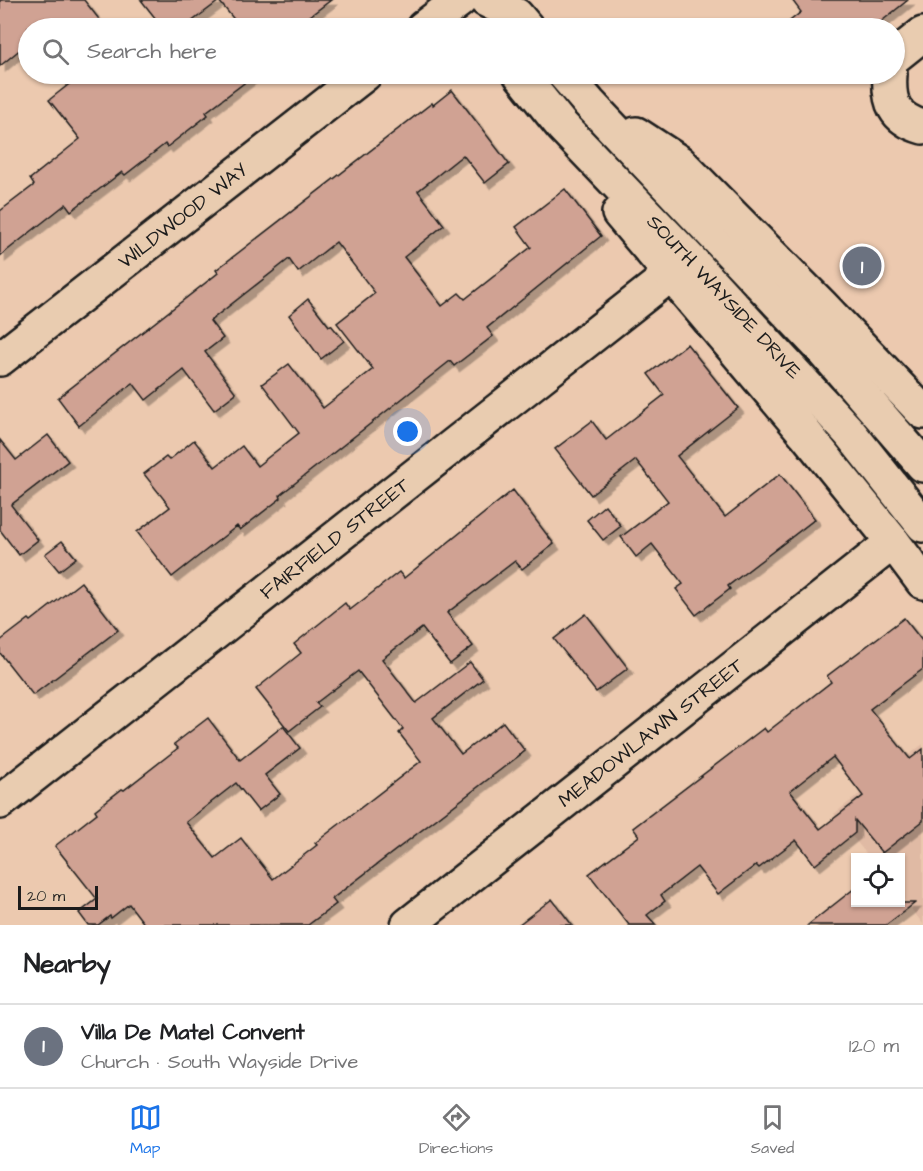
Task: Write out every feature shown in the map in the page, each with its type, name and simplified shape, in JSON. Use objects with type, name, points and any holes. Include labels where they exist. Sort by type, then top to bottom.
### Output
[{"type":"main road","points":[[436,18],[459,0]]},
{"type":"main road","points":[[474,0],[482,18]]},
{"type":"main road","points":[[486,0],[519,18]]},
{"type":"main road","points":[[905,48],[923,34]]},
{"type":"main road","name":"WILDWOOD WAY","points":[[0,359],[352,84]]},
{"type":"main road","name":"SOUTH WAYSIDE DRIVE","points":[[528,84],[562,126],[849,432],[923,525]]},
{"type":"main road","name":"SOUTH WAYSIDE DRIVE","points":[[572,84],[824,351],[923,465]]},
{"type":"main road","points":[[889,84],[888,92],[893,107],[909,123],[923,127]]},
{"type":"main road","points":[[589,104],[678,162],[822,306],[923,412]]},
{"type":"main road","points":[[562,126],[620,215],[805,433],[923,582]]},
{"type":"main road","name":"FAIRFIELD STREET","points":[[0,802],[670,275]]},
{"type":"main road","name":"MEADOWLAWN STREET","points":[[408,925],[893,542]]},
{"type":"shaded area","points":[[923,744],[923,924],[905,901],[905,853],[866,853],[834,814]]},
{"type":"building","points":[[0,0],[84,0],[98,18],[18,18],[18,51],[0,66]]},
{"type":"building","points":[[141,0],[331,0],[307,18],[233,18],[219,1],[196,18],[155,18]]},
{"type":"building","points":[[792,0],[908,0],[886,18],[794,18],[801,12]]},
{"type":"building","points":[[69,84],[243,84],[206,112],[208,115],[167,147],[165,144],[125,175],[122,172],[71,211],[66,204],[0,256],[0,211],[34,185],[30,179],[80,139],[49,100]]},
{"type":"building","points":[[452,90],[509,164],[485,183],[463,155],[418,191],[444,225],[404,257],[442,306],[459,293],[465,299],[531,247],[516,227],[565,189],[601,236],[487,328],[493,336],[454,366],[450,361],[280,495],[281,498],[240,530],[237,526],[172,577],[137,532],[170,507],[144,474],[166,457],[169,460],[194,440],[215,467],[242,446],[257,466],[299,433],[262,384],[289,364],[323,408],[373,369],[337,323],[375,293],[336,242],[298,272],[289,259],[210,321],[223,338],[205,352],[236,393],[214,410],[184,370],[146,400],[133,383],[79,426],[58,398],[218,273],[216,270]]},
{"type":"building","points":[[308,299],[344,341],[321,359],[289,315]]},
{"type":"building","points":[[687,344],[738,408],[677,456],[725,517],[780,474],[815,519],[728,586],[730,589],[696,615],[676,589],[683,584],[652,544],[636,557],[621,537],[668,501],[636,460],[591,495],[555,449],[592,421],[606,440],[664,395],[648,374]]},
{"type":"building","points":[[48,435],[68,461],[11,505],[38,540],[19,555],[0,530],[0,440],[16,460]]},
{"type":"building","points":[[513,490],[554,544],[522,569],[515,561],[447,613],[473,646],[450,664],[422,628],[382,659],[416,703],[470,662],[483,679],[433,718],[461,754],[503,722],[525,751],[332,899],[336,904],[308,925],[145,925],[129,904],[98,925],[88,925],[79,913],[97,899],[55,846],[97,813],[95,810],[178,748],[174,744],[208,718],[240,760],[283,726],[300,748],[265,775],[280,794],[258,811],[236,783],[186,822],[215,858],[241,838],[273,879],[317,845],[315,843],[421,761],[399,733],[403,729],[358,671],[316,703],[320,707],[289,731],[256,689],[301,653],[294,644],[345,603],[350,610],[399,572],[404,578]]},
{"type":"building","points":[[605,505],[621,526],[603,540],[587,520]]},
{"type":"building","points":[[62,541],[76,558],[59,571],[45,554]]},
{"type":"building","points":[[81,582],[118,630],[33,695],[0,653],[0,641],[29,619],[31,621]]},
{"type":"building","points":[[586,614],[628,668],[596,692],[554,639]]},
{"type":"building","points":[[904,618],[923,642],[923,669],[870,709],[910,759],[923,749],[923,821],[882,853],[855,820],[855,833],[815,865],[796,840],[759,868],[756,865],[718,894],[697,867],[661,895],[665,901],[647,915],[656,925],[629,925],[589,874],[639,836],[633,828],[764,728],[767,732],[831,682],[827,676]],"holes":[[[833,757],[863,796],[820,829],[790,791]]]},
{"type":"building","points":[[851,891],[851,907],[905,907],[905,903],[915,903],[886,925],[808,925]]},
{"type":"building","points":[[552,899],[572,925],[518,925]]},
{"type":"place","name":"Villa De Matel Convent","points":[[862,266]]}]
